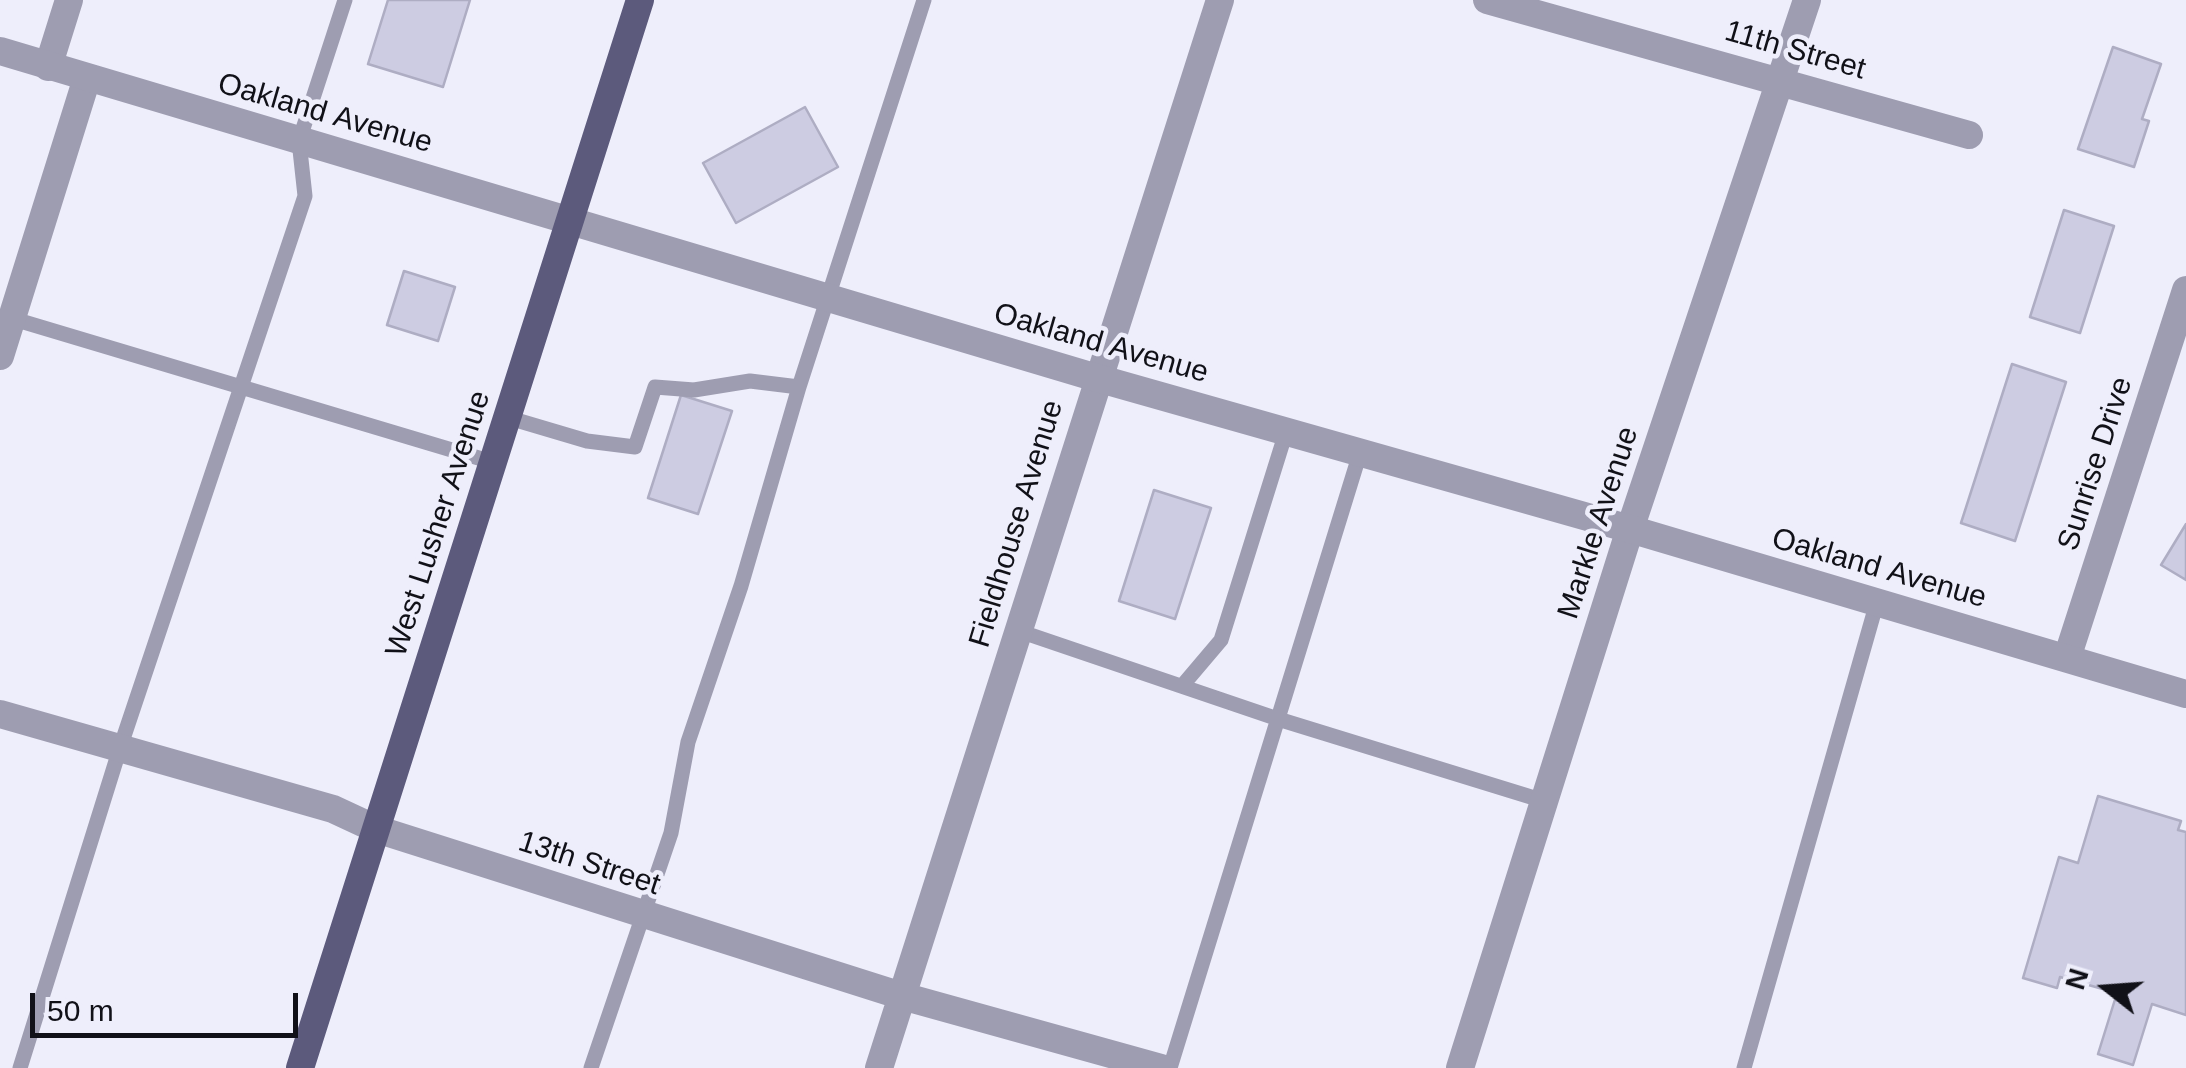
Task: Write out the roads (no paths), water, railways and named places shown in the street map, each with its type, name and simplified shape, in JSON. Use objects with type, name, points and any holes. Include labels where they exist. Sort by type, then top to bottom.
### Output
[{"type":"main road","name":"West Lusher Avenue","points":[[300,1068],[640,0]]},
{"type":"street","points":[[48,67],[69,0]]},
{"type":"street","name":"Fieldhouse Avenue","points":[[879,1068],[1220,0]]},
{"type":"street","name":"11th Street","points":[[1487,0],[1968,135]]},
{"type":"street","name":"Markle Avenue","points":[[1460,1068],[1630,529],[1806,0]]},
{"type":"street","name":"Oakland Avenue","points":[[0,51],[1097,378],[1630,529],[2186,694]]},
{"type":"street","points":[[0,356],[6,317],[87,78]]},
{"type":"street","name":"Sunrise Drive","points":[[2067,658],[2186,290]]},
{"type":"street","name":"13th Street","points":[[0,714],[333,809],[376,829],[902,996],[1161,1068]]},
{"type":"lane","points":[[20,1068],[120,748],[304,196],[299,141],[345,0]]},
{"type":"lane","points":[[591,1068],[671,833],[688,742],[741,586],[828,296],[924,0]]},
{"type":"lane","points":[[6,317],[492,462]]},
{"type":"lane","points":[[506,417],[587,440],[635,448],[655,387],[694,390],[750,381],[800,387]]},
{"type":"lane","points":[[1182,686],[1221,640],[1286,432]]},
{"type":"lane","points":[[1170,1068],[1360,452]]},
{"type":"lane","points":[[1744,1068],[1877,602]]},
{"type":"lane","points":[[1019,631],[1544,801]]}]
